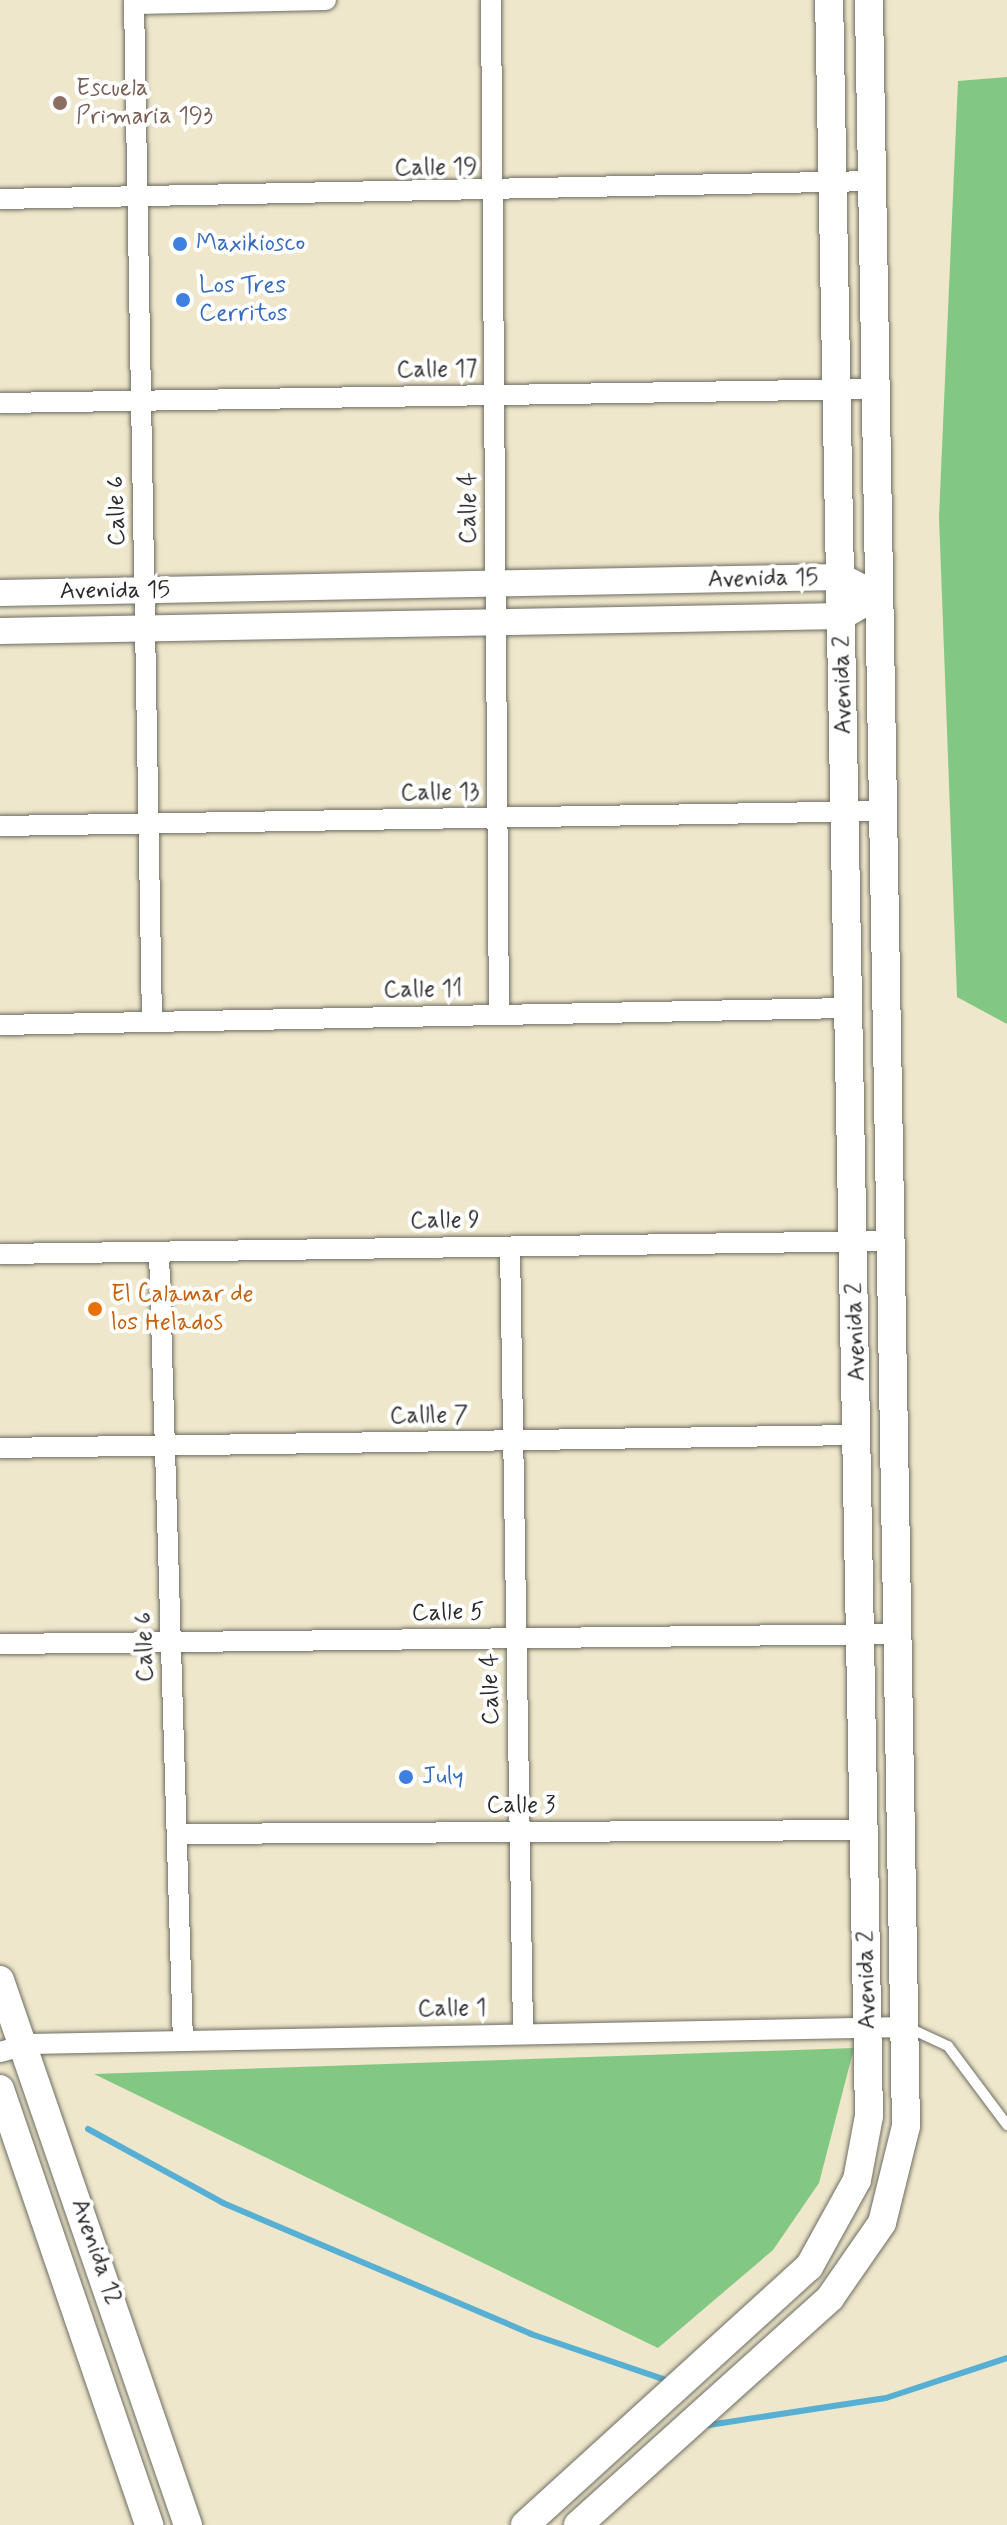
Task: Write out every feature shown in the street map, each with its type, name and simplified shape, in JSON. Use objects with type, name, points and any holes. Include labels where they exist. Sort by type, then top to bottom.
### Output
[{"type":"main road","name":"Avenida 2","points":[[525,2525],[771,2304],[830,2238],[865,2146],[868,2028],[859,1435],[829,0]]},
{"type":"main road","name":"Avenida 2","points":[[578,2525],[804,2324],[857,2264],[882,2223],[902,2162],[907,2027],[896,1634],[869,0]]},
{"type":"main road","name":"Avenida 12","points":[[0,1980],[12,2048],[188,2525]]},
{"type":"main road","name":"Avenida 12","points":[[0,2089],[149,2525]]},
{"type":"street","points":[[134,2],[326,0]]},
{"type":"street","name":"Calle 4","points":[[491,0],[499,1015]]},
{"type":"street","name":"Calle 6","points":[[134,2],[152,1022]]},
{"type":"street","name":"Calle 19","points":[[0,199],[492,193],[872,181]]},
{"type":"street","name":"Calle 17","points":[[0,403],[875,389]]},
{"type":"street","name":"Avenida 15","points":[[0,593],[842,577],[878,596]]},
{"type":"street","name":"Avenida 15","points":[[0,631],[843,616],[878,596]]},
{"type":"street","name":"Calle 13","points":[[0,826],[882,811]]},
{"type":"street","name":"Calle 11","points":[[0,1025],[848,1008]]},
{"type":"street","name":"Calle 9","points":[[0,1254],[891,1241]]},
{"type":"street","name":"Calle 4","points":[[510,1247],[523,2034]]},
{"type":"street","name":"Calle 6","points":[[159,1252],[183,2041]]},
{"type":"street","name":"Callle 7","points":[[0,1448],[859,1435]]},
{"type":"street","name":"Calle 5","points":[[0,1644],[896,1634]]},
{"type":"street","name":"Calle 3","points":[[177,1834],[865,1830]]},
{"type":"street","name":"Calle 1","points":[[12,2048],[183,2041],[907,2027]]},
{"type":"lane","points":[[907,2027],[948,2046],[1007,2125]]},
{"type":"green space","points":[[1007,77],[1007,1024],[957,997],[939,517],[958,81]]},
{"type":"green space","points":[[854,2048],[819,2183],[773,2250],[658,2348],[94,2074]]},
{"type":"waterway","points":[[88,2129],[223,2203],[531,2334],[663,2379]]},
{"type":"waterway","points":[[709,2425],[886,2398],[1007,2358]]},
{"type":"place","name":"Escuela Primaria 193","points":[[60,103]]},
{"type":"place","name":"Maxikiosco","points":[[180,244]]},
{"type":"place","name":"Los Tres Cerritos","points":[[183,300]]},
{"type":"place","name":"El Calamar de los Helados","points":[[95,1309]]},
{"type":"place","name":"July","points":[[406,1777]]}]
